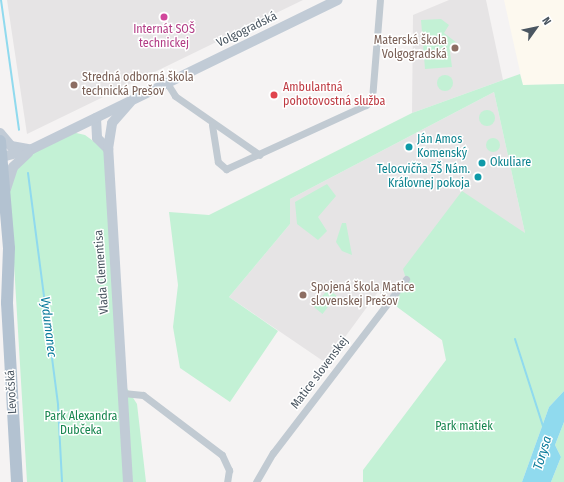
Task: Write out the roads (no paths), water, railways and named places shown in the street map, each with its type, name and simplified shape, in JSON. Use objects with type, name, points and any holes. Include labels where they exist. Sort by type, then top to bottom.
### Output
[{"type":"main road","name":"Levočská","points":[[0,141],[6,198],[7,303],[16,482]]},
{"type":"main road","name":"Levočská","points":[[0,263],[7,303]]},
{"type":"street","name":"Volgogradská","points":[[1,157],[32,149],[338,0]]},
{"type":"street","points":[[212,125],[221,167],[232,167],[366,105],[372,99],[380,0]]},
{"type":"street","points":[[167,83],[173,94],[212,125],[260,155]]},
{"type":"street","name":"Vlada Clementisa","points":[[128,482],[108,149],[109,131],[117,114],[130,102]]},
{"type":"street","points":[[96,118],[109,131]]},
{"type":"street","points":[[96,118],[97,138]]},
{"type":"street","points":[[72,130],[97,138],[108,149]]},
{"type":"street","points":[[0,133],[11,146],[32,149]]},
{"type":"street","name":"Volgogradská","points":[[6,198],[14,167],[32,149]]},
{"type":"street","name":"Matice slovenskej","points":[[256,482],[273,453],[406,278]]},
{"type":"street","points":[[123,393],[143,395],[222,455],[228,479]]},
{"type":"water","name":"Torysa","points":[[564,391],[564,422],[555,445],[561,457],[551,482],[522,482],[549,407]]},
{"type":"waterway","name":"Vydumanec","points":[[1,0],[19,130]]},
{"type":"waterway","name":"Vydumanec","points":[[28,173],[58,405],[62,482]]},
{"type":"waterway","points":[[515,339],[543,426]]},
{"type":"place","name":"Internát SOŠ technickej","points":[[164,17]]},
{"type":"place","name":"Materská škola Volgogradská","points":[[455,48]]},
{"type":"place","name":"Stredná odborná škola technická Prešov","points":[[74,85]]},
{"type":"place","name":"Ambulantná pohotovostná služba","points":[[274,95]]},
{"type":"place","name":"Ján Amos Komenský","points":[[409,147]]},
{"type":"place","name":"Okuliare","points":[[482,163]]},
{"type":"place","name":"Telocvičňa ZŠ Nám. Kráľovnej pokoja","points":[[478,177]]},
{"type":"place","name":"Spojená škola Matice slovenskej Prešov","points":[[303,295]]},
{"type":"park label","name":"Park Alexandra Dubčeka","points":[[81,424]]},
{"type":"park label","name":"Park matiek","points":[[464,427]]}]
